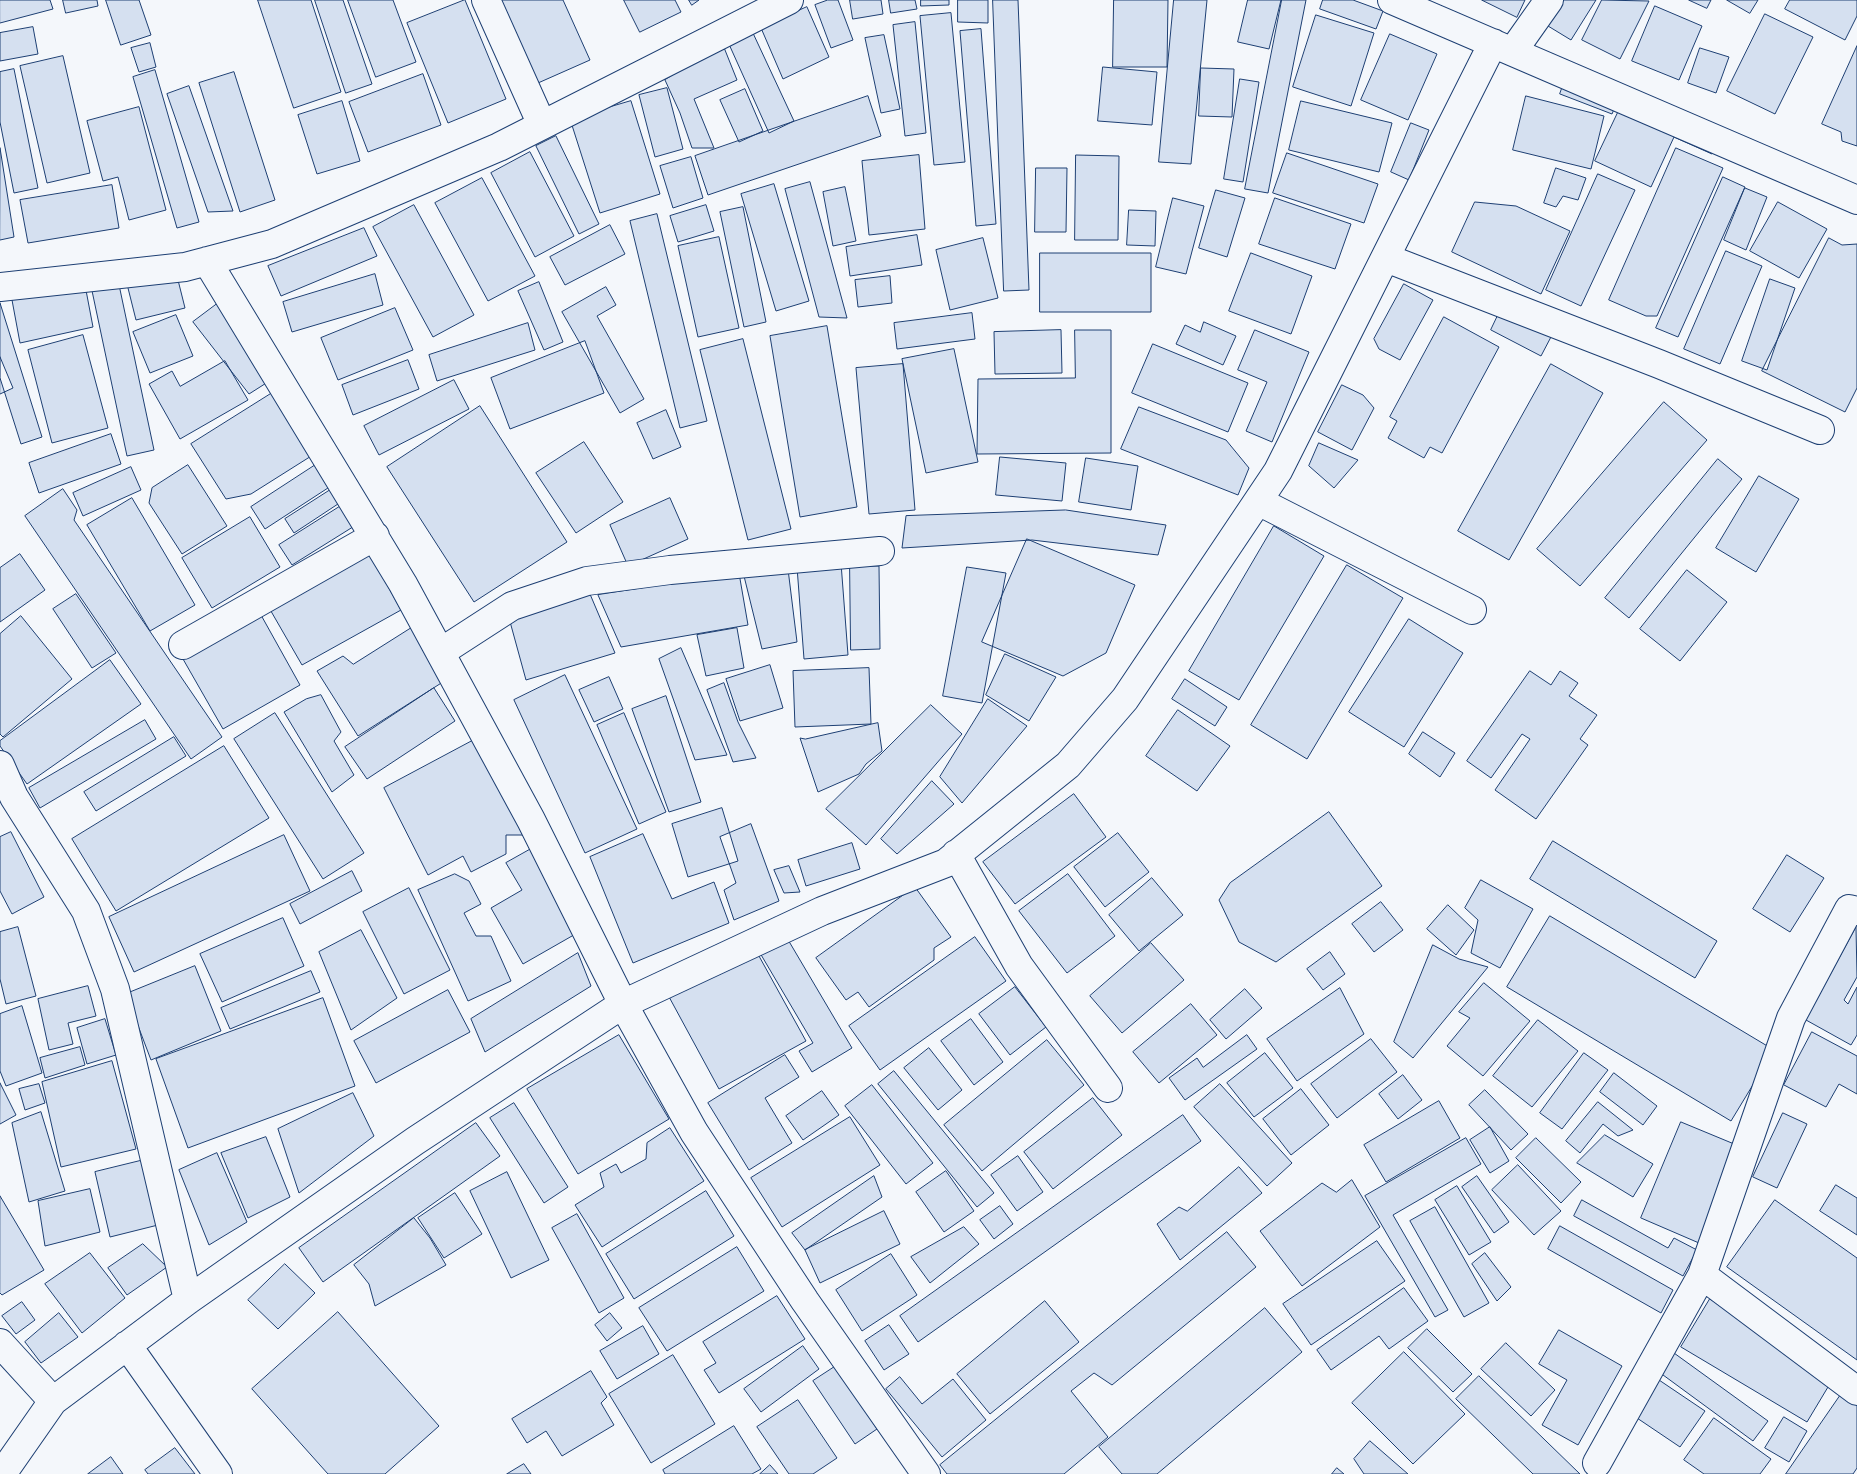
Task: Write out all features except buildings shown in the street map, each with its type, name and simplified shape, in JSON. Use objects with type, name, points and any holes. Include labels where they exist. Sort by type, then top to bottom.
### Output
[{"type":"street","points":[[486,0],[542,125]]},
{"type":"street","points":[[0,287],[185,267],[272,244],[499,146],[789,0]]},
{"type":"street","points":[[1392,0],[1857,200]]},
{"type":"street","points":[[2,1474],[53,1401],[188,1300],[415,1141],[623,1004],[822,912],[946,863],[1068,765],[1125,699],[1278,471],[1386,258],[1503,47],[1549,0]]},
{"type":"street","points":[[1386,258],[1659,364],[1820,430]]},
{"type":"street","points":[[207,261],[375,536],[441,652],[531,820],[623,1004],[694,1132],[805,1301],[926,1474]]},
{"type":"street","points":[[1258,501],[1472,610]]},
{"type":"street","points":[[183,645],[375,536]]},
{"type":"street","points":[[441,652],[512,606],[587,581],[698,568],[880,551]]},
{"type":"street","points":[[0,765],[14,797],[86,911],[115,989],[188,1300]]},
{"type":"street","points":[[956,854],[1019,966],[1108,1088]]},
{"type":"street","points":[[1597,1464],[1702,1275],[1791,1018],[1849,909],[1857,912]]},
{"type":"street","points":[[1702,1275],[1857,1390]]},
{"type":"street","points":[[0,1343],[53,1401]]},
{"type":"street","points":[[127,1345],[218,1474]]}]
